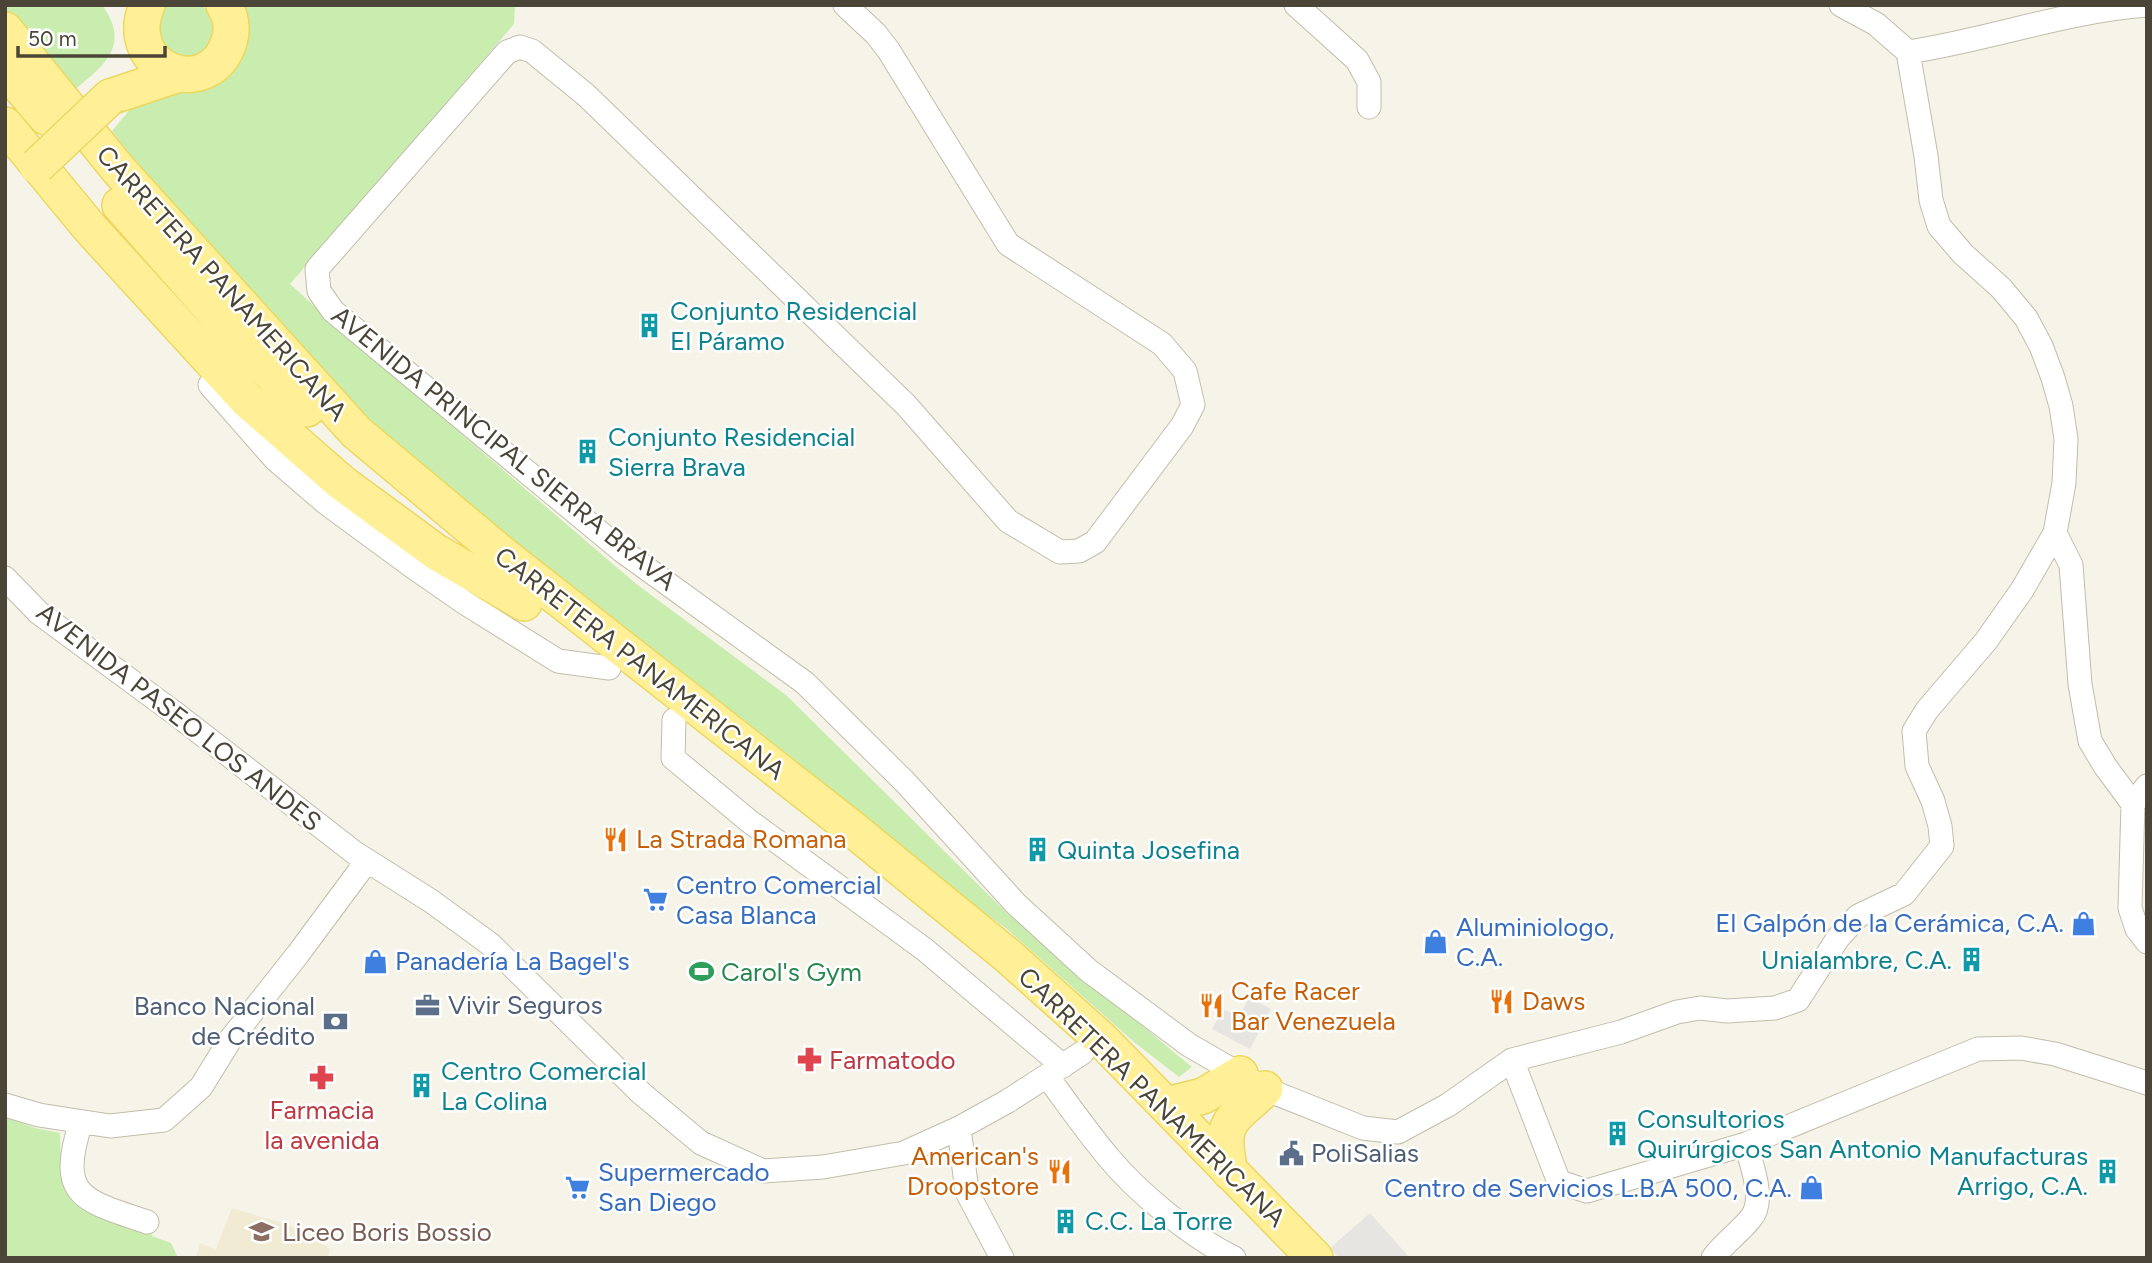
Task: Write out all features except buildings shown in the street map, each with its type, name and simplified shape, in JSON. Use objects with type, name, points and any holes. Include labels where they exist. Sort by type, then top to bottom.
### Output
[{"type":"main road","points":[[37,166],[110,97],[179,74],[206,70],[218,62],[231,37],[231,23],[224,5]]},
{"type":"main road","points":[[141,16],[145,49],[154,61],[179,74]]},
{"type":"main road","points":[[110,97],[141,16]]},
{"type":"main road","name":"CARRETERA PANAMERICANA","points":[[5,30],[118,169],[356,432],[503,555],[850,827],[1007,955],[1101,1040],[1315,1258]]},
{"type":"main road","name":"CARRETERA PANAMERICANA","points":[[5,69],[180,276],[254,357],[395,492],[524,603],[745,774],[993,973],[1064,1065],[1281,1258]]},
{"type":"main road","points":[[5,125],[90,228],[247,400],[342,482],[436,552],[524,603]]},
{"type":"main road","points":[[1167,1105],[1252,1082]]},
{"type":"main road","points":[[1230,1172],[1223,1142],[1229,1124],[1252,1082]]},
{"type":"street","name":"AVENIDA PRINCIPAL SIERRA BRAVA","points":[[845,5],[876,34],[889,51],[1008,244],[1162,344],[1185,371],[1193,405],[1182,426],[1096,542],[1079,551],[1060,552],[1008,521],[906,405],[586,95],[532,51],[520,47],[507,52],[317,269],[319,291],[333,311],[621,550],[805,683],[905,782],[1016,904],[1088,970],[1189,1045],[1252,1082]]},
{"type":"street","points":[[1296,5],[1357,60],[1369,82],[1369,107]]},
{"type":"street","points":[[1252,1082],[1363,1128],[1398,1132],[1448,1105],[1512,1060],[1621,1032],[1677,1012],[1700,1008],[1727,1011],[1775,1008],[1798,1000],[1838,938],[1858,916],[1904,894],[1942,846],[1933,801],[1917,766],[1913,731],[2022,590],[2055,533],[2064,482],[2066,439],[2053,378],[2042,346],[2026,318],[2001,288],[1963,254],[1938,226],[1931,200],[1908,52],[1877,24],[1840,5]]},
{"type":"street","points":[[1908,52],[2147,5]]},
{"type":"street","points":[[5,151],[275,459],[326,503],[465,603],[558,661],[609,668]]},
{"type":"street","points":[[2055,533],[2071,565],[2080,684],[2090,741],[2140,795],[2130,908],[2137,929],[2147,942]]},
{"type":"street","name":"AVENIDA PASEO LOS ANDES","points":[[5,578],[39,613],[176,714],[361,857],[430,901],[490,944],[641,1093],[701,1143],[763,1171],[823,1167],[904,1153],[959,1128],[1064,1065]]},
{"type":"street","points":[[5,1105],[39,1115],[110,1126],[164,1120],[201,1087],[230,1040],[298,954],[361,857]]},
{"type":"street","points":[[1512,1060],[1559,1182],[1587,1191],[1746,1144],[1978,1049],[2021,1048],[2055,1054],[2147,1083]]},
{"type":"street","points":[[1064,1065],[1110,1159],[1166,1212],[1212,1247],[1234,1258]]},
{"type":"street","points":[[81,1122],[72,1149],[72,1182],[86,1198],[147,1222]]},
{"type":"street","points":[[959,1128],[967,1192],[1002,1258]]},
{"type":"street","points":[[1713,1258],[1753,1216],[1758,1191],[1746,1144]]},
{"type":"shaded area","points":[[1249,997],[1271,1009],[1250,1049],[1212,1029],[1223,1009],[1239,1017]]},
{"type":"shaded area","name":"Liceo Boris Bossio","points":[[232,1208],[288,1225],[330,1249],[327,1258],[196,1258],[200,1243],[216,1249]]},
{"type":"shaded area","points":[[1370,1213],[1410,1258],[1339,1258],[1330,1248]]},
{"type":"green space","points":[[5,5],[102,5],[111,19],[114,32],[114,44],[110,54],[94,73],[72,92],[5,9]]},
{"type":"green space","points":[[164,5],[201,5],[206,9],[214,28],[213,39],[201,57],[170,60],[152,25]]},
{"type":"green space","points":[[231,5],[515,5],[514,24],[290,284],[635,583],[786,695],[1008,914],[1192,1067],[1179,1077],[1134,1042],[1008,930],[690,692],[340,402],[176,213],[112,131],[142,95],[197,85],[233,73],[240,22]]},
{"type":"green space","points":[[5,1117],[35,1128],[60,1133],[61,1168],[147,1222],[152,1236],[171,1243],[178,1258],[5,1258]]},
{"type":"place","name":"Conjunto Residencial El Páramo","points":[[650,326]]},
{"type":"place","name":"Conjunto Residencial Sierra Brava","points":[[588,452]]},
{"type":"place","name":"La Strada Romana","points":[[616,839]]},
{"type":"place","name":"Quinta Josefina","points":[[1037,850]]},
{"type":"place","name":"Centro Comercial Casa Blanca","points":[[656,900]]},
{"type":"place","name":"El Galpón de la Cerámica, C.A.","points":[[2084,923]]},
{"type":"place","name":"Aluminiologo, C.A.","points":[[1436,942]]},
{"type":"place","name":"Unialambre, C.A.","points":[[1972,960]]},
{"type":"place","name":"Panadería La Bagel's","points":[[375,961]]},
{"type":"place","name":"Carol's Gym","points":[[701,972]]},
{"type":"place","name":"Daws","points":[[1502,1001]]},
{"type":"place","name":"Vivir Seguros","points":[[428,1005]]},
{"type":"place","name":"Cafe Racer Bar Venezuela","points":[[1211,1006]]},
{"type":"place","name":"Banco Nacional de Crédito","points":[[335,1021]]},
{"type":"place","name":"Farmatodo","points":[[809,1060]]},
{"type":"place","name":"Farmacia la avenida","points":[[322,1078]]},
{"type":"place","name":"Centro Comercial La Colina","points":[[421,1086]]},
{"type":"place","name":"Consultorios Quirúrgicos San Antonio","points":[[1617,1134]]},
{"type":"place","name":"PoliSalias","points":[[1291,1153]]},
{"type":"place","name":"American's Droopstore","points":[[1059,1171]]},
{"type":"place","name":"Manufacturas Arrigo, C.A.","points":[[2108,1171]]},
{"type":"place","name":"Supermercado San Diego","points":[[578,1187]]},
{"type":"place","name":"Centro de Servicios L.B.A 500, C.A.","points":[[1812,1188]]},
{"type":"place","name":"C.C. La Torre","points":[[1065,1221]]},
{"type":"place","name":"Liceo Boris Bossio","points":[[262,1232]]}]
